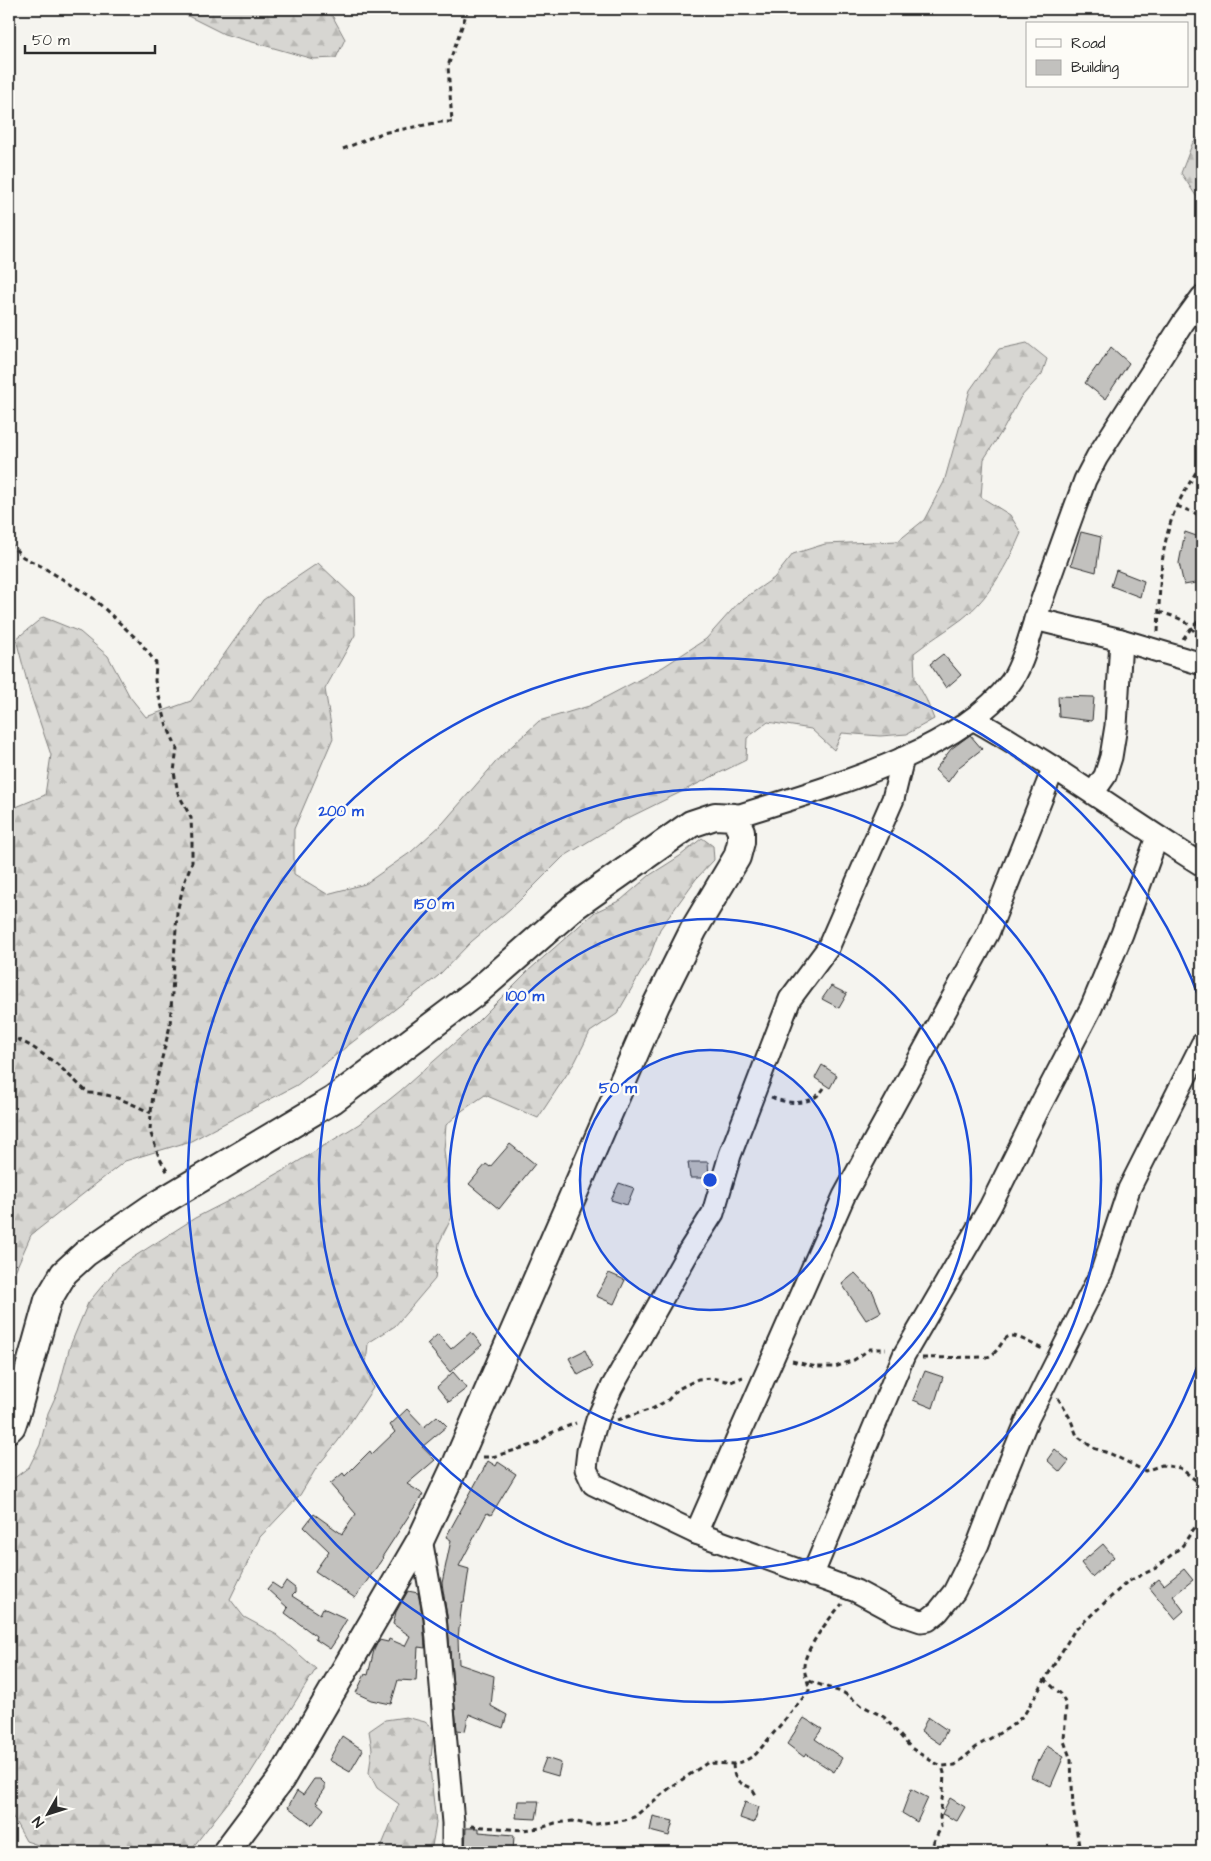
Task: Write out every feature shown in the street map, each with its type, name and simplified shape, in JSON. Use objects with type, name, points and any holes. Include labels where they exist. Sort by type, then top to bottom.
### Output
[{"type":"main road","points":[[9,1429],[12,1426],[18,1408],[48,1300],[64,1273],[86,1253],[150,1208],[333,1100],[478,991],[575,906],[691,824],[715,816],[734,817],[741,831],[741,842],[737,857],[694,929],[656,1005],[458,1462],[422,1539],[281,1779],[226,1852]]},
{"type":"street","points":[[734,817],[870,772],[921,750],[973,719],[990,705],[1011,682],[1024,654],[1085,480],[1097,457],[1193,321],[1202,296]]},
{"type":"street","points":[[1036,619],[1164,652],[1202,656]]},
{"type":"street","points":[[1092,793],[1105,776],[1112,757],[1116,726],[1121,640]]},
{"type":"street","points":[[973,719],[1054,767],[1157,837],[1202,863]]},
{"type":"street","points":[[902,758],[893,799],[828,948],[790,1000],[730,1155],[713,1213],[689,1251],[612,1388],[597,1420],[588,1451],[586,1469],[593,1484],[696,1534],[856,1591],[898,1613],[921,1621],[928,1620],[938,1612],[954,1592],[978,1544],[1000,1484],[1028,1418],[1102,1271],[1129,1189],[1202,1044]]},
{"type":"street","points":[[696,1534],[844,1196],[988,933],[1054,767]]},
{"type":"street","points":[[812,1576],[904,1355],[990,1208],[1091,1008],[1122,934],[1157,837]]},
{"type":"street","points":[[422,1539],[436,1617],[453,1827],[452,1852]]},
{"type":"path","points":[[343,149],[382,133],[442,122],[452,122],[448,66],[468,9]]},
{"type":"path","points":[[1164,652],[1159,612],[1159,582],[1162,557],[1177,506],[1202,461]]},
{"type":"path","points":[[1177,506],[1202,516]]},
{"type":"path","points":[[9,544],[23,557],[93,598],[140,642],[156,663],[155,681],[158,700],[177,748],[174,772],[178,793],[191,818],[192,862],[184,883],[177,912],[170,1026],[153,1094],[150,1131],[159,1157],[178,1192]]},
{"type":"path","points":[[1159,612],[1175,617],[1192,626],[1202,656]]},
{"type":"path","points":[[1164,652],[1202,618]]},
{"type":"path","points":[[9,1035],[31,1046],[57,1064],[88,1093],[102,1093],[119,1097],[151,1113]]},
{"type":"path","points":[[756,1088],[777,1099],[790,1103],[814,1099],[820,1095],[824,1088]]},
{"type":"path","points":[[1054,1369],[1057,1376],[1056,1396],[1070,1418],[1077,1436],[1093,1448],[1145,1471],[1162,1465],[1180,1468],[1202,1485]]},
{"type":"path","points":[[808,1681],[844,1693],[861,1705],[884,1717],[911,1748],[942,1766],[955,1765],[990,1737],[1010,1727],[1024,1714],[1036,1697],[1044,1679],[1074,1631],[1127,1582],[1156,1568],[1169,1558],[1183,1545],[1202,1520]]},
{"type":"path","points":[[453,1827],[469,1826],[523,1830],[541,1828],[573,1820],[590,1825],[625,1820],[634,1817],[664,1792],[707,1763],[733,1764],[756,1754],[808,1691],[808,1681],[804,1668],[818,1634],[849,1596],[856,1591]]},
{"type":"path","points":[[1044,1679],[1060,1694],[1066,1705],[1064,1741],[1071,1760],[1073,1808],[1080,1852]]},
{"type":"path","points":[[733,1764],[736,1780],[742,1785],[752,1788],[756,1795],[755,1798]]},
{"type":"path","points":[[929,1852],[941,1827],[940,1817],[944,1773],[942,1766]]},
{"type":"green space","points":[[181,9],[324,9],[333,17],[345,39],[336,58],[313,59],[224,34],[186,15]]},
{"type":"green space","points":[[1202,135],[1202,205],[1181,173],[1193,142]]},
{"type":"green space","points":[[1027,343],[1047,359],[1042,374],[1020,398],[984,459],[981,497],[1010,515],[1021,533],[997,580],[981,601],[962,619],[914,653],[915,679],[934,719],[907,734],[880,736],[842,733],[834,750],[811,729],[768,722],[747,738],[746,760],[622,821],[563,857],[517,903],[471,942],[438,976],[297,1085],[191,1141],[125,1161],[31,1235],[9,1280],[9,810],[45,795],[51,755],[30,693],[16,639],[43,617],[80,632],[108,656],[130,697],[146,717],[191,701],[263,600],[318,563],[354,597],[355,635],[325,689],[333,738],[294,829],[294,874],[327,894],[365,884],[411,852],[443,823],[501,756],[539,721],[589,706],[663,667],[706,639],[739,602],[774,578],[793,554],[825,544],[898,541],[924,520],[944,482],[970,390],[999,349]]},
{"type":"green space","points":[[702,838],[713,846],[714,860],[696,879],[660,929],[649,958],[617,1014],[590,1032],[575,1062],[538,1118],[485,1095],[463,1110],[446,1125],[444,1150],[452,1217],[439,1243],[435,1279],[395,1326],[368,1343],[366,1365],[373,1388],[338,1441],[317,1467],[300,1495],[260,1537],[230,1599],[244,1617],[277,1635],[316,1669],[248,1777],[189,1852],[59,1852],[26,1841],[9,1813],[9,1482],[29,1467],[40,1445],[48,1413],[58,1391],[70,1346],[88,1303],[118,1267],[195,1218],[286,1169],[359,1124],[400,1091],[468,1031],[528,971],[595,912],[621,900],[650,875],[680,856]]},
{"type":"green space","points":[[406,1717],[425,1722],[434,1729],[430,1768],[436,1823],[431,1852],[379,1852],[399,1804],[377,1788],[369,1773],[372,1749],[369,1731],[385,1720]]},
{"type":"building","points":[[1111,347],[1129,363],[1105,399],[1085,383]]},
{"type":"building","points":[[1081,532],[1101,537],[1096,572],[1071,565]]},
{"type":"building","points":[[1185,532],[1202,538],[1202,582],[1184,585],[1179,563]]},
{"type":"building","points":[[1116,570],[1144,581],[1140,597],[1111,586]]},
{"type":"building","points":[[943,654],[961,675],[946,688],[930,664]]},
{"type":"building","points":[[1058,696],[1094,697],[1092,721],[1059,717]]},
{"type":"building","points":[[970,735],[982,749],[959,767],[948,782],[935,770],[951,749]]},
{"type":"building","points":[[831,986],[847,994],[839,1008],[822,999]]},
{"type":"building","points":[[822,1065],[837,1075],[830,1088],[815,1078]]},
{"type":"building","points":[[510,1144],[535,1164],[499,1209],[469,1184],[486,1164],[490,1167]]},
{"type":"building","points":[[688,1162],[708,1162],[709,1178],[690,1178]]},
{"type":"building","points":[[619,1183],[634,1188],[627,1205],[611,1200]]},
{"type":"building","points":[[609,1273],[625,1280],[614,1304],[596,1296]]},
{"type":"building","points":[[855,1273],[873,1292],[881,1312],[866,1320],[842,1284]]},
{"type":"building","points":[[471,1332],[482,1345],[450,1372],[427,1344],[438,1334],[451,1349]]},
{"type":"building","points":[[585,1350],[593,1367],[578,1375],[569,1358]]},
{"type":"building","points":[[925,1371],[943,1377],[933,1408],[913,1400]]},
{"type":"building","points":[[453,1372],[467,1388],[449,1402],[437,1387]]},
{"type":"building","points":[[407,1409],[424,1427],[437,1416],[447,1426],[422,1447],[435,1460],[407,1484],[423,1494],[383,1558],[355,1598],[315,1571],[329,1551],[304,1527],[314,1514],[342,1534],[356,1514],[330,1484],[343,1473],[345,1476],[370,1451],[372,1454],[395,1432],[390,1425]]},
{"type":"building","points":[[1055,1449],[1069,1461],[1060,1472],[1047,1460]]},
{"type":"building","points":[[488,1461],[496,1466],[498,1462],[516,1474],[491,1515],[487,1513],[459,1566],[469,1569],[464,1602],[462,1602],[458,1638],[459,1664],[494,1676],[491,1706],[507,1715],[503,1728],[469,1714],[465,1731],[457,1730],[447,1616],[442,1583],[451,1540],[446,1537]]},
{"type":"building","points":[[1103,1544],[1114,1557],[1092,1577],[1081,1563]]},
{"type":"building","points":[[1184,1569],[1193,1580],[1173,1596],[1184,1611],[1175,1619],[1149,1587],[1159,1579],[1164,1585]]},
{"type":"building","points":[[286,1581],[295,1588],[295,1593],[292,1596],[320,1614],[323,1608],[347,1619],[330,1649],[315,1639],[316,1636],[285,1613],[288,1608],[267,1589],[272,1583],[281,1589]]},
{"type":"building","points":[[408,1591],[418,1593],[423,1619],[425,1648],[418,1647],[416,1681],[398,1680],[391,1704],[371,1700],[356,1693],[365,1674],[368,1675],[374,1650],[379,1640],[388,1642],[389,1639],[405,1646],[410,1636],[393,1624],[396,1612]]},
{"type":"building","points":[[928,1717],[947,1730],[940,1744],[921,1731]]},
{"type":"building","points":[[804,1718],[822,1729],[815,1739],[842,1758],[834,1772],[806,1754],[804,1757],[787,1744]]},
{"type":"building","points":[[342,1736],[363,1750],[350,1772],[329,1760]]},
{"type":"building","points":[[1047,1746],[1064,1756],[1051,1786],[1031,1777],[1038,1760]]},
{"type":"building","points":[[546,1758],[561,1763],[558,1776],[541,1771]]},
{"type":"building","points":[[314,1779],[320,1779],[325,1784],[325,1789],[316,1802],[324,1809],[312,1825],[288,1807],[297,1791],[303,1795]]},
{"type":"building","points":[[911,1789],[928,1798],[917,1822],[902,1813]]},
{"type":"building","points":[[950,1798],[965,1807],[957,1821],[942,1814]]},
{"type":"building","points":[[518,1801],[539,1801],[536,1819],[516,1818]]},
{"type":"building","points":[[745,1802],[759,1807],[754,1823],[740,1818]]},
{"type":"building","points":[[653,1816],[673,1821],[669,1836],[650,1831]]},
{"type":"building","points":[[466,1828],[479,1828],[479,1832],[514,1835],[513,1852],[465,1852]]}]
